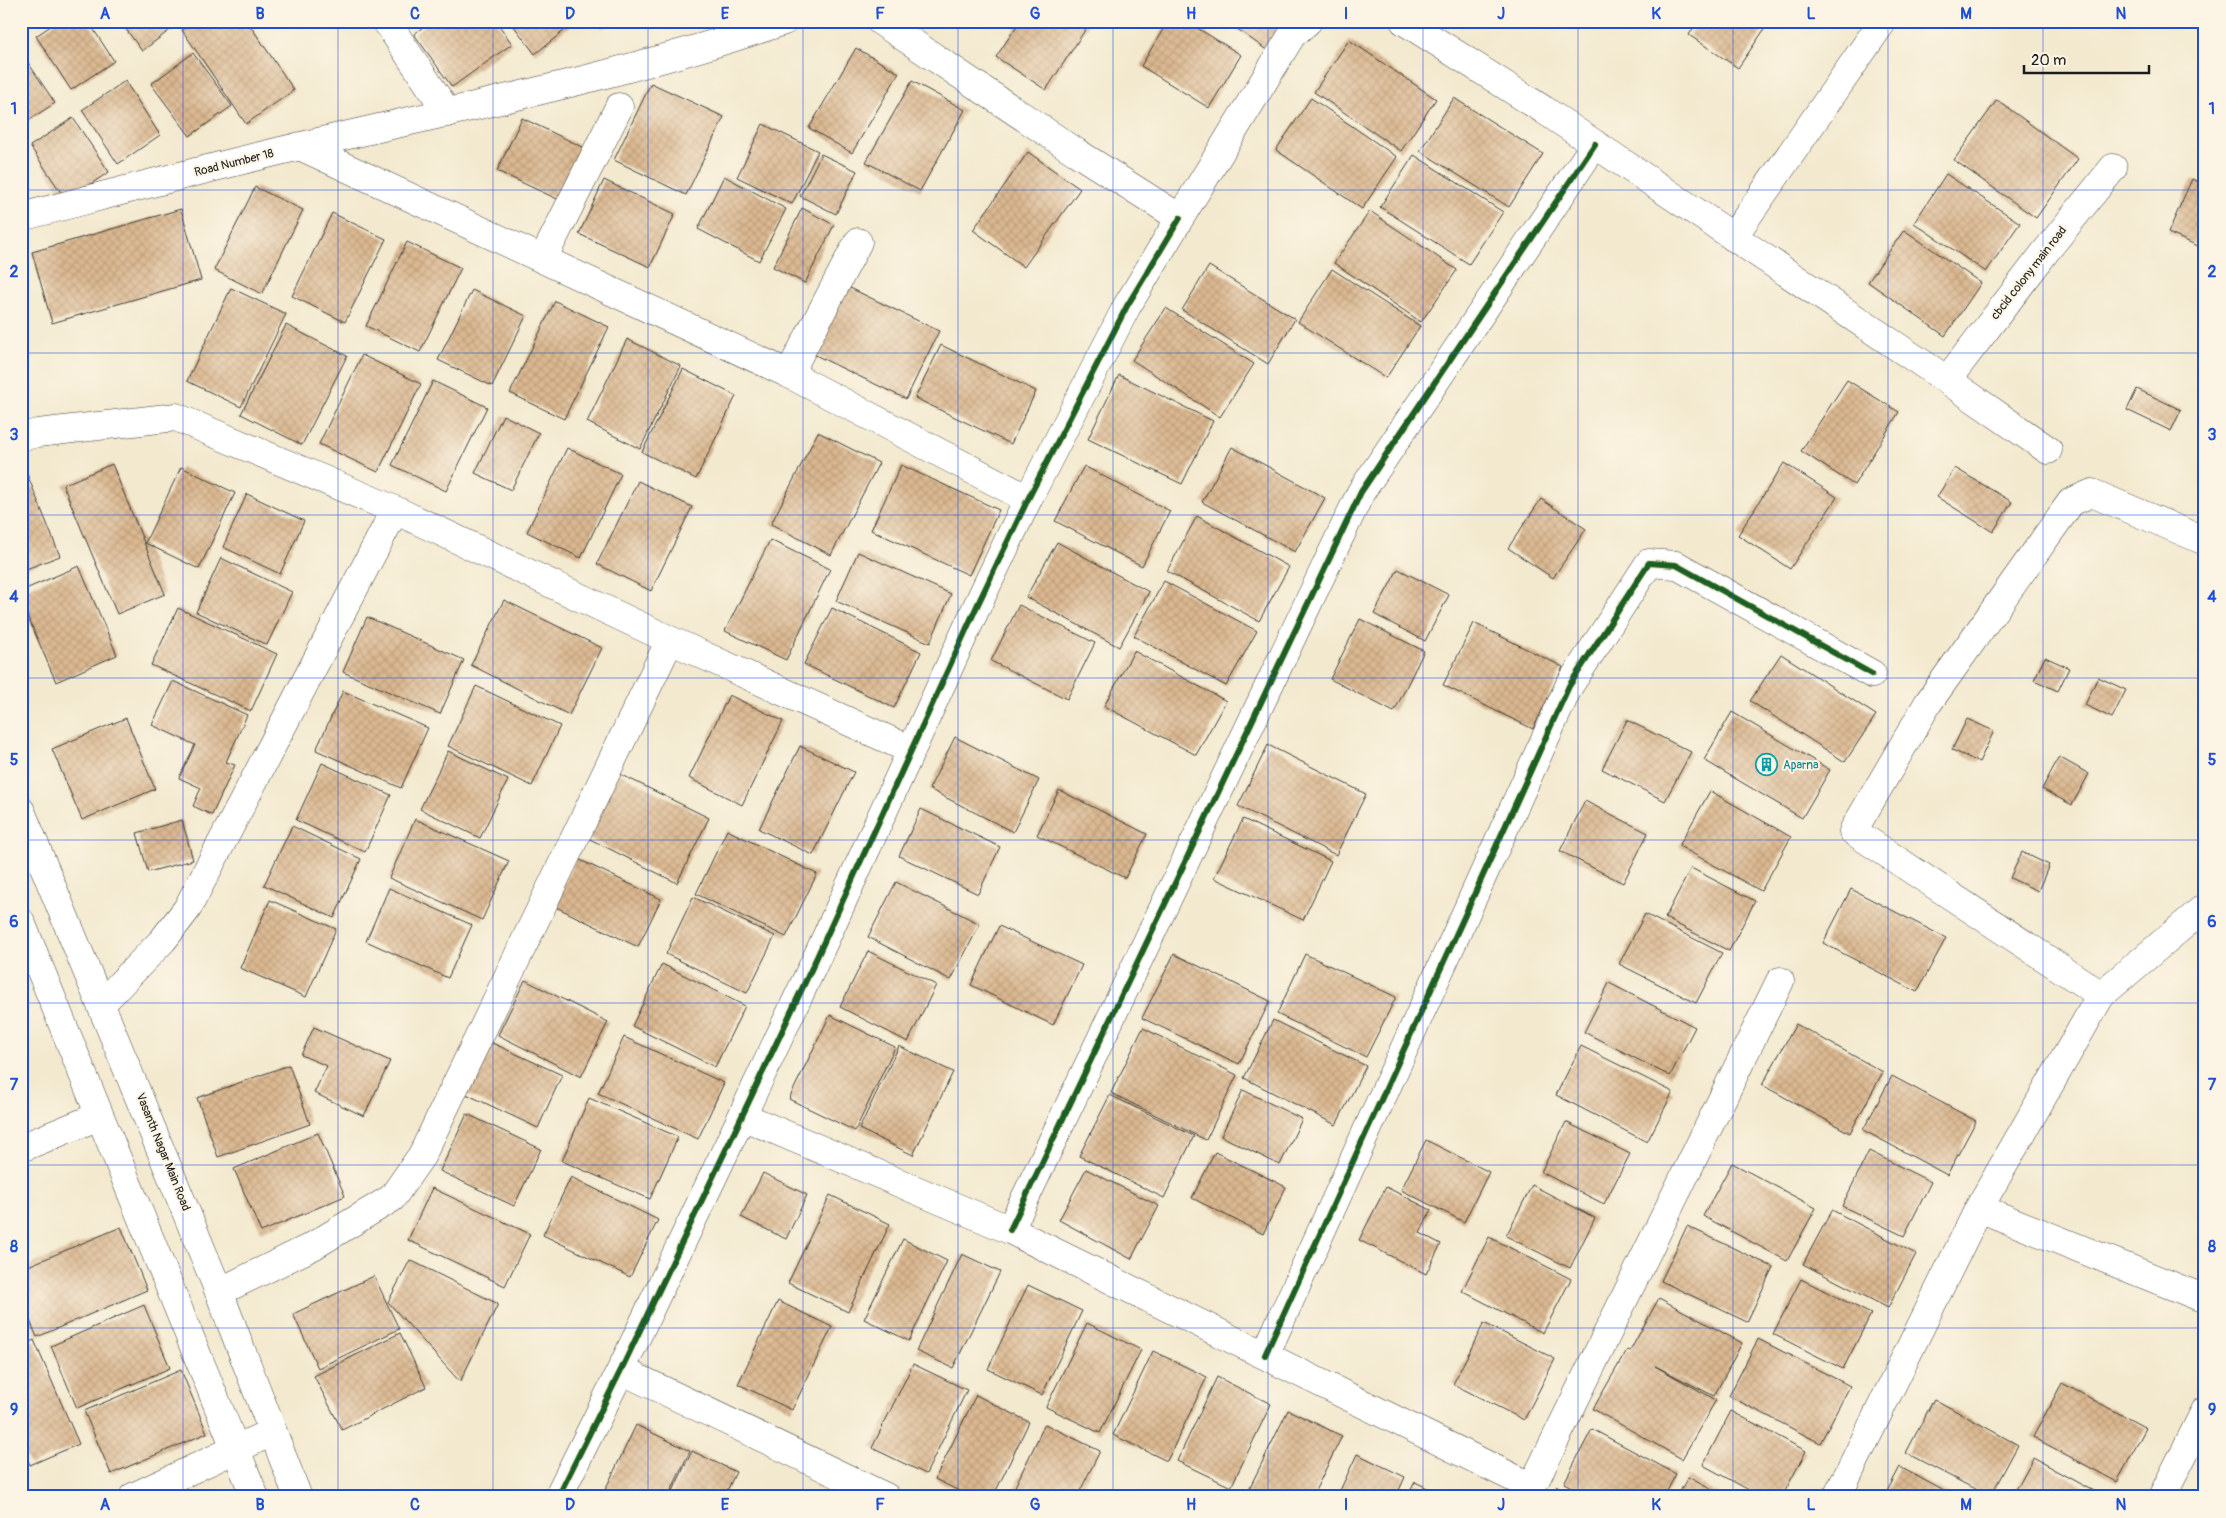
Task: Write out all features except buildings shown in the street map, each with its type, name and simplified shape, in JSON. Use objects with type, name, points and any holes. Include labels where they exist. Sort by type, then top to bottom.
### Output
[{"type":"street","name":"Road Number 18","points":[[21,217],[300,146],[448,113],[716,45],[784,21]]},
{"type":"street","points":[[880,21],[1076,152],[1180,218]]},
{"type":"street","points":[[558,1497],[622,1370],[742,1116],[1028,499],[1127,306],[1292,35],[1308,21]]},
{"type":"street","points":[[1404,21],[1595,144],[1948,380],[2048,450]]},
{"type":"street","points":[[1733,237],[1883,21]]},
{"type":"street","points":[[388,22],[448,113]]},
{"type":"street","points":[[544,259],[618,108]]},
{"type":"street","points":[[1010,1230],[1361,492],[1595,144]]},
{"type":"street","points":[[300,146],[788,374],[1028,499]]},
{"type":"street","name":"cbcid colony main road","points":[[1948,380],[2112,168]]},
{"type":"street","points":[[788,374],[858,242]]},
{"type":"street","points":[[21,437],[38,433],[176,417],[395,510],[670,640],[911,750]]},
{"type":"street","points":[[2101,995],[1853,831],[1928,703],[2071,502],[2092,493],[2205,541]]},
{"type":"street","points":[[102,1003],[163,940],[187,909],[395,510]]},
{"type":"street","points":[[1264,1356],[1570,686],[1649,563],[1676,565],[1872,674]]},
{"type":"street","points":[[220,1292],[313,1246],[392,1198],[417,1162],[670,640]]},
{"type":"street","name":"Vasanth Nagar Main Road","points":[[21,811],[220,1292],[298,1497]]},
{"type":"street","points":[[1837,1497],[1979,1208],[2101,995],[2205,908]]},
{"type":"street","points":[[21,922],[255,1497]]},
{"type":"street","points":[[742,1116],[1010,1230],[1264,1356],[1529,1492],[1780,981]]},
{"type":"street","points":[[21,1148],[99,1116]]},
{"type":"street","points":[[1979,1208],[2205,1299]]},
{"type":"street","points":[[622,1370],[886,1497]]},
{"type":"street","points":[[2162,1497],[2205,1411]]},
{"type":"street","points":[[133,1497],[272,1432]]},
{"type":"cycle path","points":[[1010,1230],[1361,492],[1595,144]]},
{"type":"cycle path","points":[[558,1497],[621,1370],[817,957],[977,606],[1028,499],[1127,306],[1180,218]]},
{"type":"cycle path","points":[[1265,1355],[1569,686],[1649,563],[1676,565],[1872,674]]},
{"type":"place","name":"Aparna","points":[[1767,765]]}]
